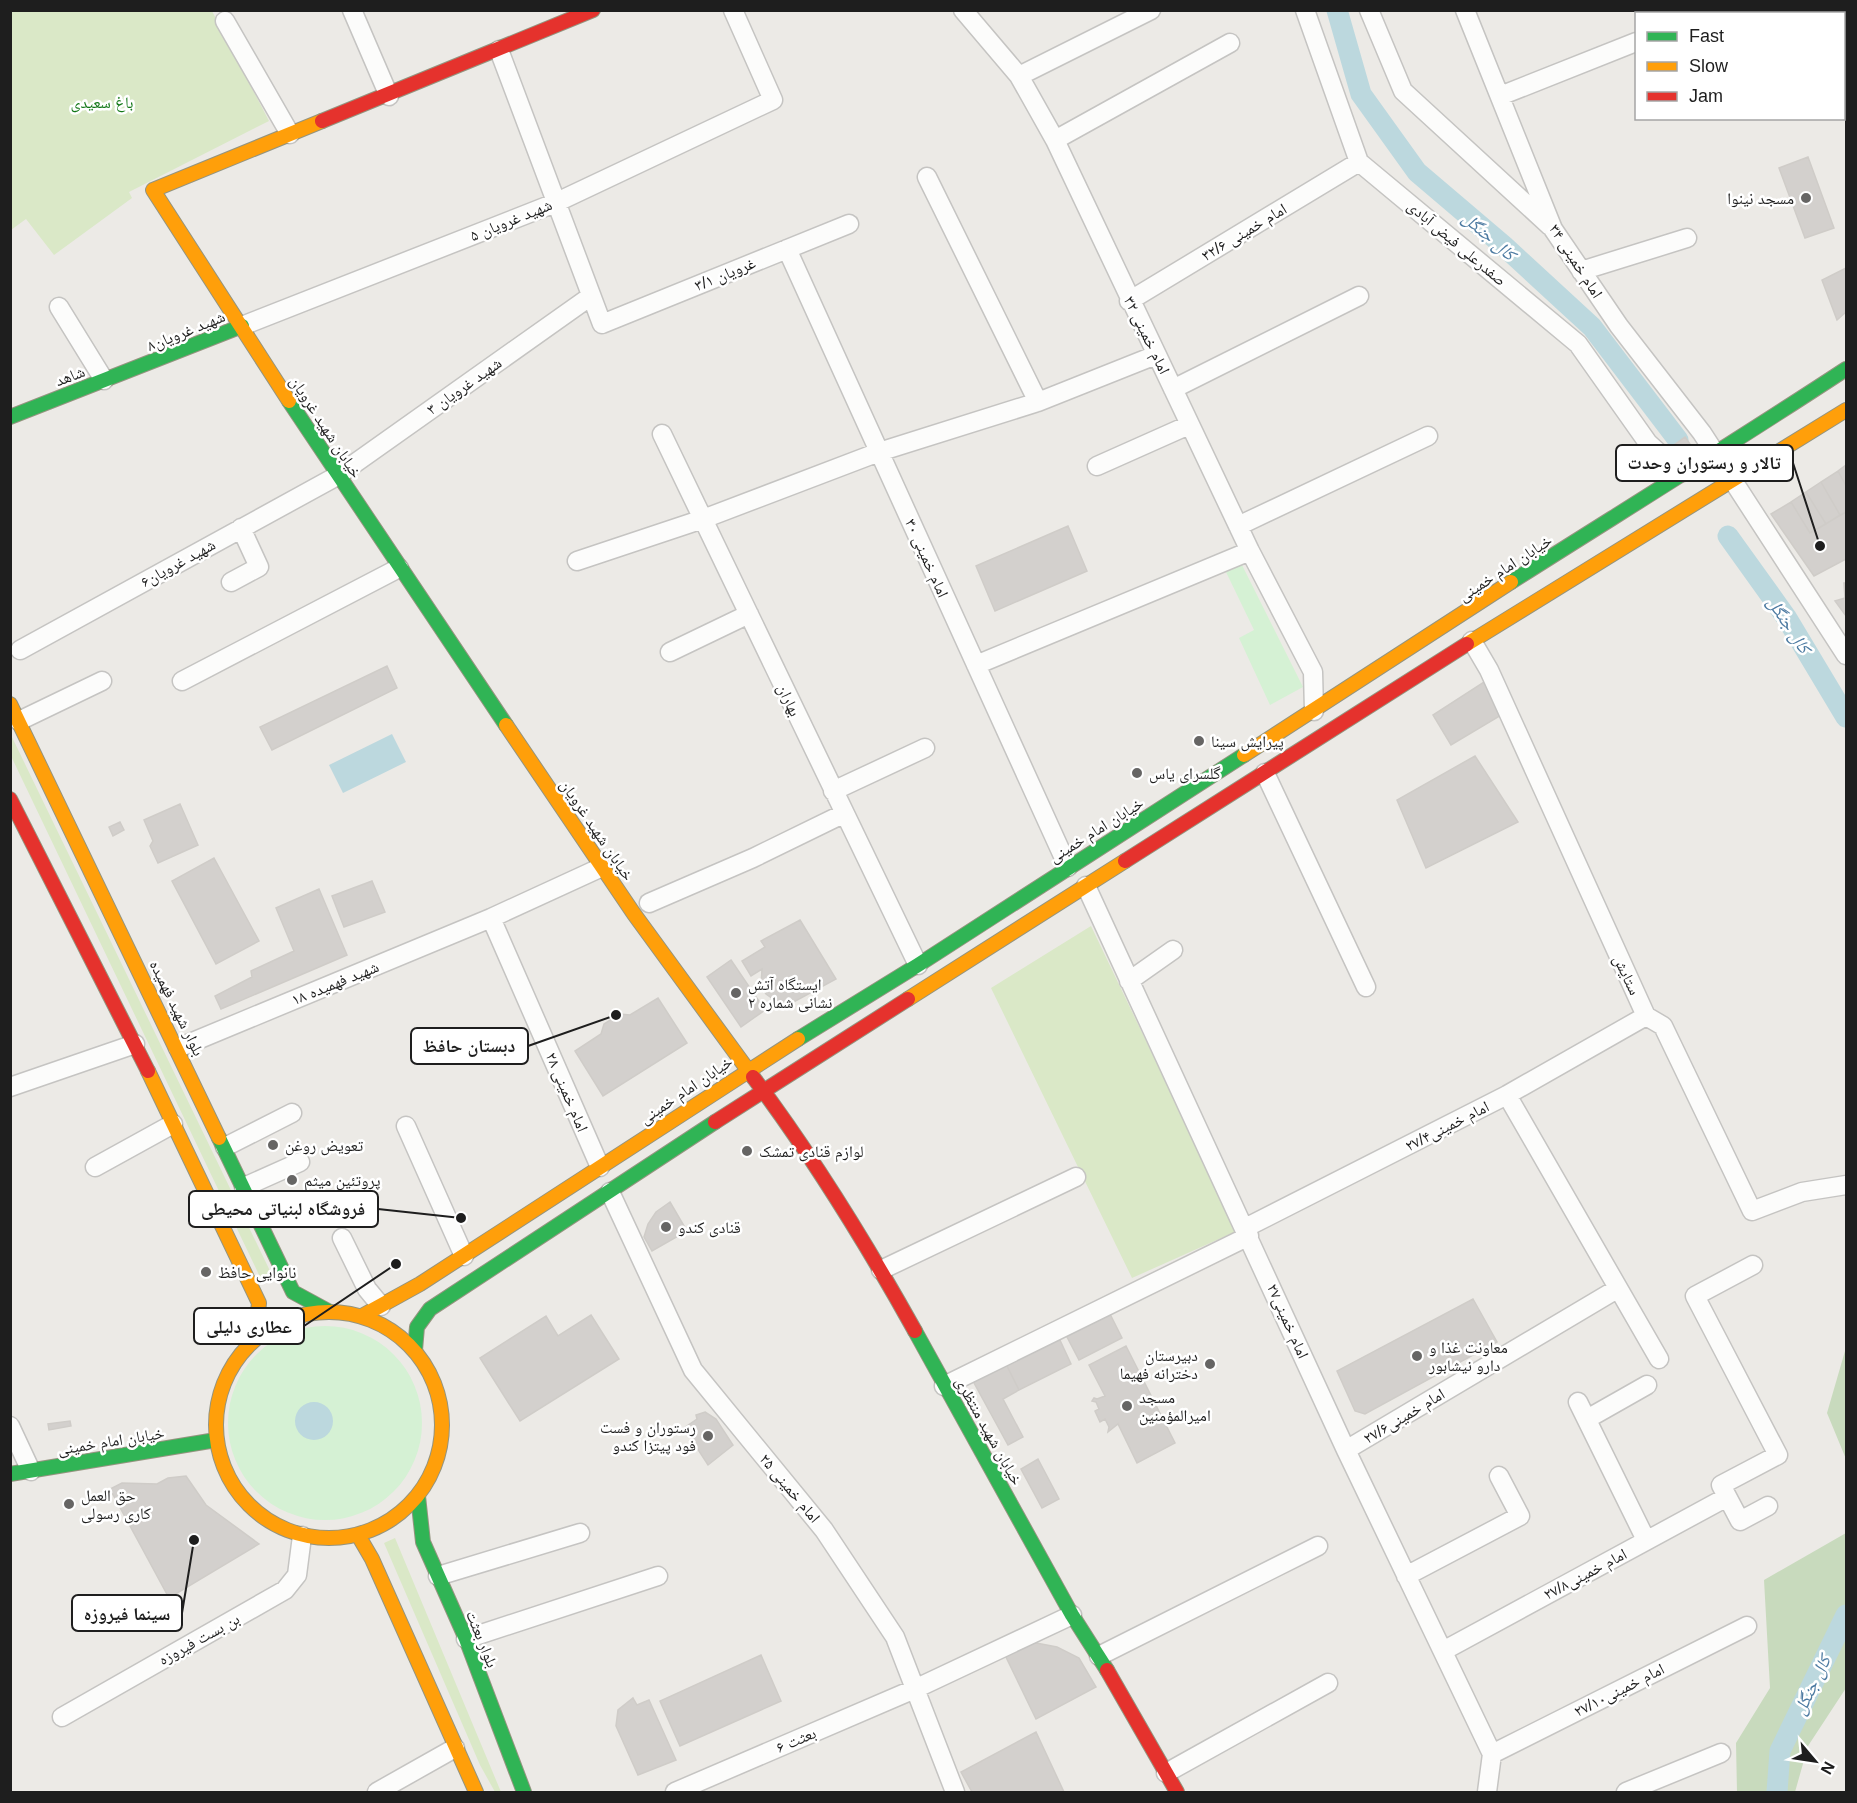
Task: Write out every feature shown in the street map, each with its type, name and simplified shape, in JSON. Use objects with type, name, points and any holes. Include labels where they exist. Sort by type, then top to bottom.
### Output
[{"type":"main road","name":"خیابان شهید غرویان","points":[[593,10],[555,28],[389,96],[153,190],[399,568],[602,867],[764,1090]]},
{"type":"main road","name":"شهید غرویان۸","points":[[141,366],[242,326]]},
{"type":"main road","name":"شاهد","points":[[10,417],[141,366]]},
{"type":"main road","name":"خیابان امام خمینی","points":[[362,1316],[420,1284],[464,1256],[748,1069],[918,965],[1681,473],[1716,455],[1846,369]]},
{"type":"main road","points":[[415,1350],[417,1327],[430,1309],[764,1090],[1472,641],[1733,482],[1846,410]]},
{"type":"main road","name":"بلوار شهید فهمیده","points":[[15,712],[293,1292],[328,1311]]},
{"type":"main road","points":[[10,799],[135,1044],[259,1303],[255,1339]]},
{"type":"main road","name":"خیابان شهید منتظری","points":[[764,1090],[881,1270],[1072,1615],[1099,1656],[1177,1792]]},
{"type":"main road","points":[[328,1311],[362,1316],[391,1329],[415,1350],[432,1376],[441,1406],[442,1438],[434,1469],[418,1496],[387,1522],[358,1535],[334,1539],[302,1536],[266,1520],[247,1504],[225,1471],[216,1440],[218,1403],[231,1368],[255,1339],[277,1324],[290,1319],[328,1311]]},
{"type":"main road","name":"خیابان امام خمینی","points":[[10,1474],[216,1440]]},
{"type":"main road","name":"بلوار بعثت","points":[[418,1496],[423,1542],[466,1639],[524,1792]]},
{"type":"main road","points":[[358,1535],[372,1559],[476,1792]]},
{"type":"street","points":[[352,10],[389,96]]},
{"type":"street","points":[[547,10],[555,28]]},
{"type":"street","name":"شهید غرویان ۵","points":[[242,326],[555,203],[774,100],[733,10]]},
{"type":"street","name":"امام خمینی ۳۲","points":[[963,10],[1019,76],[1055,141],[1129,301],[1250,551],[1313,672]]},
{"type":"street","points":[[1019,76],[1151,10]]},
{"type":"street","points":[[1305,10],[1359,162]]},
{"type":"street","points":[[1369,10],[1403,91],[1553,229]]},
{"type":"street","name":"امام خمینی ۳۴","points":[[1465,10],[1553,229],[1619,326],[1702,433],[1846,655]]},
{"type":"street","points":[[225,21],[290,134]]},
{"type":"street","points":[[1500,96],[1635,42]]},
{"type":"street","points":[[1055,141],[1230,43]]},
{"type":"street","points":[[500,50],[591,296]]},
{"type":"street","name":"امام خمینی ۳۲/۶","points":[[1129,301],[1359,162]]},
{"type":"street","name":"صفدرعلی فیض آبادی","points":[[1359,162],[1578,344],[1655,448],[1681,473]]},
{"type":"street","points":[[927,177],[1038,402]]},
{"type":"street","name":"غرویان ۳/۱","points":[[591,296],[602,324],[849,224]]},
{"type":"street","points":[[1581,271],[1687,238]]},
{"type":"street","name":"امام خمینی ۳۰","points":[[787,249],[1068,867]]},
{"type":"street","name":"شهید غرویان ۳","points":[[337,476],[591,296]]},
{"type":"street","points":[[1173,388],[1359,296]]},
{"type":"street","points":[[60,307],[104,380]]},
{"type":"street","points":[[577,561],[703,519],[879,452],[1038,402],[1156,355]]},
{"type":"street","points":[[1097,465],[1189,425]]},
{"type":"street","name":"بهاران","points":[[662,434],[843,814],[918,965]]},
{"type":"street","points":[[1238,526],[1428,436]]},
{"type":"street","name":"شهید غرویان۶","points":[[20,650],[337,476]]},
{"type":"street","points":[[231,582],[260,567],[241,528]]},
{"type":"street","points":[[976,665],[1250,551]]},
{"type":"street","points":[[182,681],[399,568]]},
{"type":"street","points":[[670,652],[749,614]]},
{"type":"street","name":"ستایش","points":[[1472,641],[1489,670],[1646,1016],[1663,1026],[1752,1211],[1802,1192],[1846,1185]]},
{"type":"street","points":[[1313,672],[1346,691]]},
{"type":"street","points":[[1313,672],[1314,711]]},
{"type":"street","points":[[15,712],[102,681]]},
{"type":"street","points":[[833,791],[925,748]]},
{"type":"street","points":[[1264,773],[1366,987]]},
{"type":"street","points":[[649,903],[753,858],[843,814]]},
{"type":"street","name":"شهید فهمیده ۱۸","points":[[178,1048],[491,918],[602,867]]},
{"type":"street","name":"امام خمینی۲۷","points":[[1086,886],[1346,1450],[1492,1754]]},
{"type":"street","name":"امام خمینی ۲۸","points":[[491,918],[600,1167]]},
{"type":"street","points":[[1129,981],[1173,950]]},
{"type":"street","name":"امام خمینی۲۷/۴","points":[[944,1386],[1247,1232],[1507,1095],[1646,1016]]},
{"type":"street","points":[[10,1087],[135,1044]]},
{"type":"street","points":[[1507,1095],[1659,1359]]},
{"type":"street","points":[[225,1147],[292,1113]]},
{"type":"street","points":[[95,1167],[173,1124]]},
{"type":"street","points":[[406,1126],[464,1256]]},
{"type":"street","points":[[244,1187],[300,1162]]},
{"type":"street","points":[[881,1270],[1076,1177]]},
{"type":"street","name":"امام خمینی ۲۵","points":[[610,1192],[693,1370],[824,1530],[895,1637],[917,1688],[955,1792]]},
{"type":"street","points":[[342,1238],[367,1289],[381,1306]]},
{"type":"street","points":[[1753,1265],[1695,1296],[1779,1455],[1721,1485],[1740,1521],[1768,1506]]},
{"type":"street","name":"امام خمینی۲۷/۶","points":[[1346,1450],[1617,1289]]},
{"type":"street","points":[[1587,1419],[1647,1385]]},
{"type":"street","points":[[1578,1402],[1646,1540]]},
{"type":"street","points":[[10,1426],[31,1471]]},
{"type":"street","points":[[1406,1576],[1520,1516],[1499,1476]]},
{"type":"street","name":"امام خمینی۲۷/۸","points":[[1443,1651],[1727,1497]]},
{"type":"street","points":[[438,1576],[580,1533]]},
{"type":"street","name":"بن بست فیروزه","points":[[62,1717],[285,1590],[297,1575],[302,1536]]},
{"type":"street","points":[[1099,1656],[1318,1546]]},
{"type":"street","points":[[466,1639],[658,1576]]},
{"type":"street","name":"بعثت ۶","points":[[675,1792],[917,1688],[1072,1615]]},
{"type":"street","name":"امام خمینی۲۷/۱۰","points":[[1492,1754],[1747,1626]]},
{"type":"street","points":[[1166,1773],[1328,1683]]},
{"type":"street","points":[[377,1792],[455,1748]]},
{"type":"street","points":[[1626,1792],[1721,1753]]},
{"type":"street","points":[[1487,1792],[1492,1754]]},
{"type":"green space","name":"باغ سعیدی","points":[[11,11],[212,11],[269,121],[129,192],[132,198],[54,255],[26,219],[11,230]]},
{"type":"green space","points":[[1242,565],[1303,687],[1270,705],[1239,638],[1254,630],[1226,572]]},
{"type":"green space","points":[[11,735],[272,1275],[261,1279],[11,756]]},
{"type":"green space","points":[[1091,926],[1237,1231],[1132,1278],[991,988]]},
{"type":"green space","points":[[325,1326],[344,1328],[371,1338],[386,1348],[400,1362],[414,1386],[420,1404],[422,1423],[420,1442],[410,1469],[400,1484],[386,1498],[362,1512],[344,1518],[325,1520],[306,1518],[279,1508],[264,1498],[250,1484],[236,1460],[230,1442],[228,1423],[230,1404],[240,1377],[250,1362],[264,1348],[288,1334],[306,1328]]},
{"type":"green space","points":[[1846,1351],[1846,1459],[1827,1413]]},
{"type":"green space","points":[[1846,1533],[1846,1688],[1808,1746],[1795,1792],[1737,1792],[1736,1743],[1770,1688],[1764,1580]]},
{"type":"green space","points":[[395,1538],[501,1792],[495,1792],[480,1765],[384,1543]]},
{"type":"water","points":[[392,734],[406,762],[343,793],[329,765]]},
{"type":"water","points":[[314,1402],[321,1403],[327,1408],[332,1414],[332,1428],[327,1434],[321,1439],[314,1440],[307,1439],[301,1434],[296,1428],[295,1421],[296,1414],[301,1408],[307,1403]]},
{"type":"building","name":"مسجد نینوا","points":[[1808,157],[1834,228],[1805,238],[1779,168]]},
{"type":"building","points":[[1846,268],[1846,312],[1837,320],[1822,280]]},
{"type":"building","points":[[1685,437],[1690,444],[1675,454],[1670,448]]},
{"type":"building","points":[[1846,465],[1846,486],[1838,471]]},
{"type":"building","points":[[1838,471],[1846,486],[1846,512],[1840,515],[1821,482]]},
{"type":"building","points":[[1821,482],[1840,515],[1826,524],[1806,492]]},
{"type":"building","points":[[1806,492],[1826,524],[1810,533],[1791,502]]},
{"type":"building","points":[[1791,502],[1810,533],[1846,512],[1846,559],[1814,576],[1771,514]]},
{"type":"building","points":[[1068,526],[1087,571],[995,611],[976,566]]},
{"type":"building","points":[[1844,583],[1846,583],[1846,616],[1835,601],[1845,598]]},
{"type":"building","points":[[387,666],[397,688],[272,750],[260,727]]},
{"type":"building","points":[[1487,680],[1503,714],[1451,745],[1433,715]]},
{"type":"building","points":[[1475,756],[1518,822],[1426,868],[1397,800]]},
{"type":"building","points":[[180,804],[198,845],[158,863],[150,846],[153,841],[144,820]]},
{"type":"building","points":[[120,822],[124,830],[113,836],[109,827]]},
{"type":"building","points":[[214,858],[259,941],[216,964],[172,881]]},
{"type":"building","points":[[372,881],[385,912],[344,927],[332,896]]},
{"type":"building","points":[[319,889],[347,955],[221,1009],[215,996],[252,977],[251,971],[294,951],[276,908]]},
{"type":"building","points":[[800,920],[836,979],[790,1004],[776,1001],[766,994],[761,986],[762,969],[751,976],[742,961],[765,947],[761,941]]},
{"type":"building","name":"ایستگاه آتش نشانی شماره ۲","points":[[731,960],[765,1010],[741,1027],[707,977]]},
{"type":"building","points":[[658,998],[687,1043],[603,1096],[575,1051],[601,1034],[604,1024],[620,1014],[630,1015]]},
{"type":"building","name":"قنادی کندو","points":[[670,1202],[687,1231],[652,1251],[644,1237],[648,1224],[656,1212]]},
{"type":"building","name":"معاونت غذا و دارو نیشابور","points":[[1473,1299],[1497,1342],[1365,1414],[1355,1411],[1337,1371]]},
{"type":"building","points":[[1109,1312],[1122,1338],[1079,1360],[1066,1335]]},
{"type":"building","points":[[591,1315],[619,1359],[520,1421],[480,1358],[546,1316],[558,1336]]},
{"type":"building","points":[[1059,1338],[1071,1364],[1019,1390],[1006,1364]]},
{"type":"building","name":"مسجد امیرالمؤمنین","points":[[1126,1346],[1175,1443],[1137,1463],[1118,1424],[1108,1432],[1109,1427],[1105,1419],[1100,1422],[1095,1411],[1099,1409],[1096,1402],[1092,1401],[1094,1398],[1105,1396],[1089,1365]]},
{"type":"building","points":[[1006,1364],[1019,1390],[1003,1399],[1023,1437],[1008,1445],[973,1381]]},
{"type":"building","name":"رستوران و فست فود پیتزا کندو","points":[[705,1412],[716,1419],[733,1445],[708,1465],[684,1428],[697,1419],[696,1415]]},
{"type":"building","points":[[70,1421],[71,1426],[49,1430],[48,1424]]},
{"type":"building","points":[[1038,1459],[1059,1499],[1042,1508],[1021,1469]]},
{"type":"building","points":[[186,1476],[206,1505],[259,1544],[169,1598],[110,1489],[122,1483],[157,1484],[168,1478]]},
{"type":"building","points":[[1031,1642],[1057,1647],[1079,1658],[1096,1687],[1036,1719],[1005,1655]]},
{"type":"building","points":[[761,1655],[781,1701],[680,1746],[660,1701]]},
{"type":"building","points":[[633,1698],[637,1705],[649,1700],[676,1760],[638,1775],[616,1726],[618,1710]]},
{"type":"building","points":[[1036,1732],[1064,1792],[972,1792],[961,1772]]},
{"type":"waterway","name":"کال جنگل","points":[[1337,10],[1361,94],[1417,172],[1504,246],[1592,327],[1678,440]]},
{"type":"waterway","name":"کال جنگل","points":[[1728,536],[1786,617],[1846,717]]},
{"type":"waterway","name":"کال جنگل","points":[[1777,1792],[1780,1751],[1846,1615]]},
{"type":"traffic: fast","points":[[10,417],[242,326]]},
{"type":"traffic: fast","points":[[1511,582],[1846,369]]},
{"type":"traffic: fast","points":[[289,401],[506,725]]},
{"type":"traffic: fast","points":[[798,1039],[918,965],[1244,755]]},
{"type":"traffic: fast","points":[[415,1350],[417,1327],[430,1309],[715,1122]]},
{"type":"traffic: fast","points":[[219,1138],[293,1292],[328,1311]]},
{"type":"traffic: fast","points":[[915,1331],[1072,1615],[1107,1670]]},
{"type":"traffic: fast","points":[[10,1474],[216,1440]]},
{"type":"traffic: fast","points":[[418,1496],[423,1542],[466,1639],[524,1792]]},
{"type":"traffic: slow","points":[[289,401],[153,190],[322,121]]},
{"type":"traffic: slow","points":[[1467,644],[1846,410]]},
{"type":"traffic: slow","points":[[1244,755],[1511,582]]},
{"type":"traffic: slow","points":[[10,704],[219,1138]]},
{"type":"traffic: slow","points":[[506,725],[634,914],[753,1077]]},
{"type":"traffic: slow","points":[[908,999],[1125,861]]},
{"type":"traffic: slow","points":[[362,1316],[420,1284],[798,1039]]},
{"type":"traffic: slow","points":[[148,1071],[259,1303],[255,1339]]},
{"type":"traffic: slow","points":[[318,1312],[340,1312],[372,1320],[392,1331],[409,1345],[423,1362],[434,1382],[440,1403],[442,1425],[440,1447],[434,1468],[423,1488],[409,1505],[392,1519],[372,1530],[340,1538],[318,1538],[286,1530],[276,1525],[257,1512],[242,1497],[224,1468],[216,1436],[216,1414],[224,1382],[229,1372],[242,1353],[257,1338],[286,1320],[318,1312]]},
{"type":"traffic: slow","points":[[358,1535],[372,1559],[476,1792]]},
{"type":"traffic: jam","points":[[322,121],[593,10]]},
{"type":"traffic: jam","points":[[1125,861],[1467,644]]},
{"type":"traffic: jam","points":[[10,799],[148,1071]]},
{"type":"traffic: jam","points":[[715,1122],[908,999]]},
{"type":"traffic: jam","points":[[753,1077],[797,1138],[838,1201],[915,1331]]},
{"type":"traffic: jam","points":[[1107,1670],[1177,1792]]},
{"type":"place","name":"مسجد نینوا","points":[[1806,198]]},
{"type":"place","name":"تالار و رستوران وحدت","points":[[1820,546]]},
{"type":"place","name":"پیرایش سینا","points":[[1199,741]]},
{"type":"place","name":"گلسرای یاس","points":[[1137,773]]},
{"type":"place","name":"ایستگاه آتش نشانی شماره ۲","points":[[736,993]]},
{"type":"place","name":"دبستان حافظ","points":[[616,1015]]},
{"type":"place","name":"تعویض روغن","points":[[273,1145]]},
{"type":"place","name":"لوازم قنادی تمشک","points":[[747,1151]]},
{"type":"place","name":"پروتئین میثم","points":[[292,1180]]},
{"type":"place","name":"فروشگاه لبنیاتی محیطی","points":[[461,1218]]},
{"type":"place","name":"قنادی کندو","points":[[666,1227]]},
{"type":"place","name":"عطاری دلیلی","points":[[396,1264]]},
{"type":"place","name":"نانوایی حافظ","points":[[206,1272]]},
{"type":"place","name":"معاونت غذا و دارو نیشابور","points":[[1417,1356]]},
{"type":"place","name":"دبیرستان دخترانه فهیما","points":[[1210,1364]]},
{"type":"place","name":"مسجد امیرالمؤمنین","points":[[1127,1406]]},
{"type":"place","name":"رستوران و فست فود پیتزا کندو","points":[[708,1436]]},
{"type":"place","name":"حق العمل کاری رسولی","points":[[69,1504]]},
{"type":"place","name":"سینما فیروزه","points":[[194,1540]]}]
